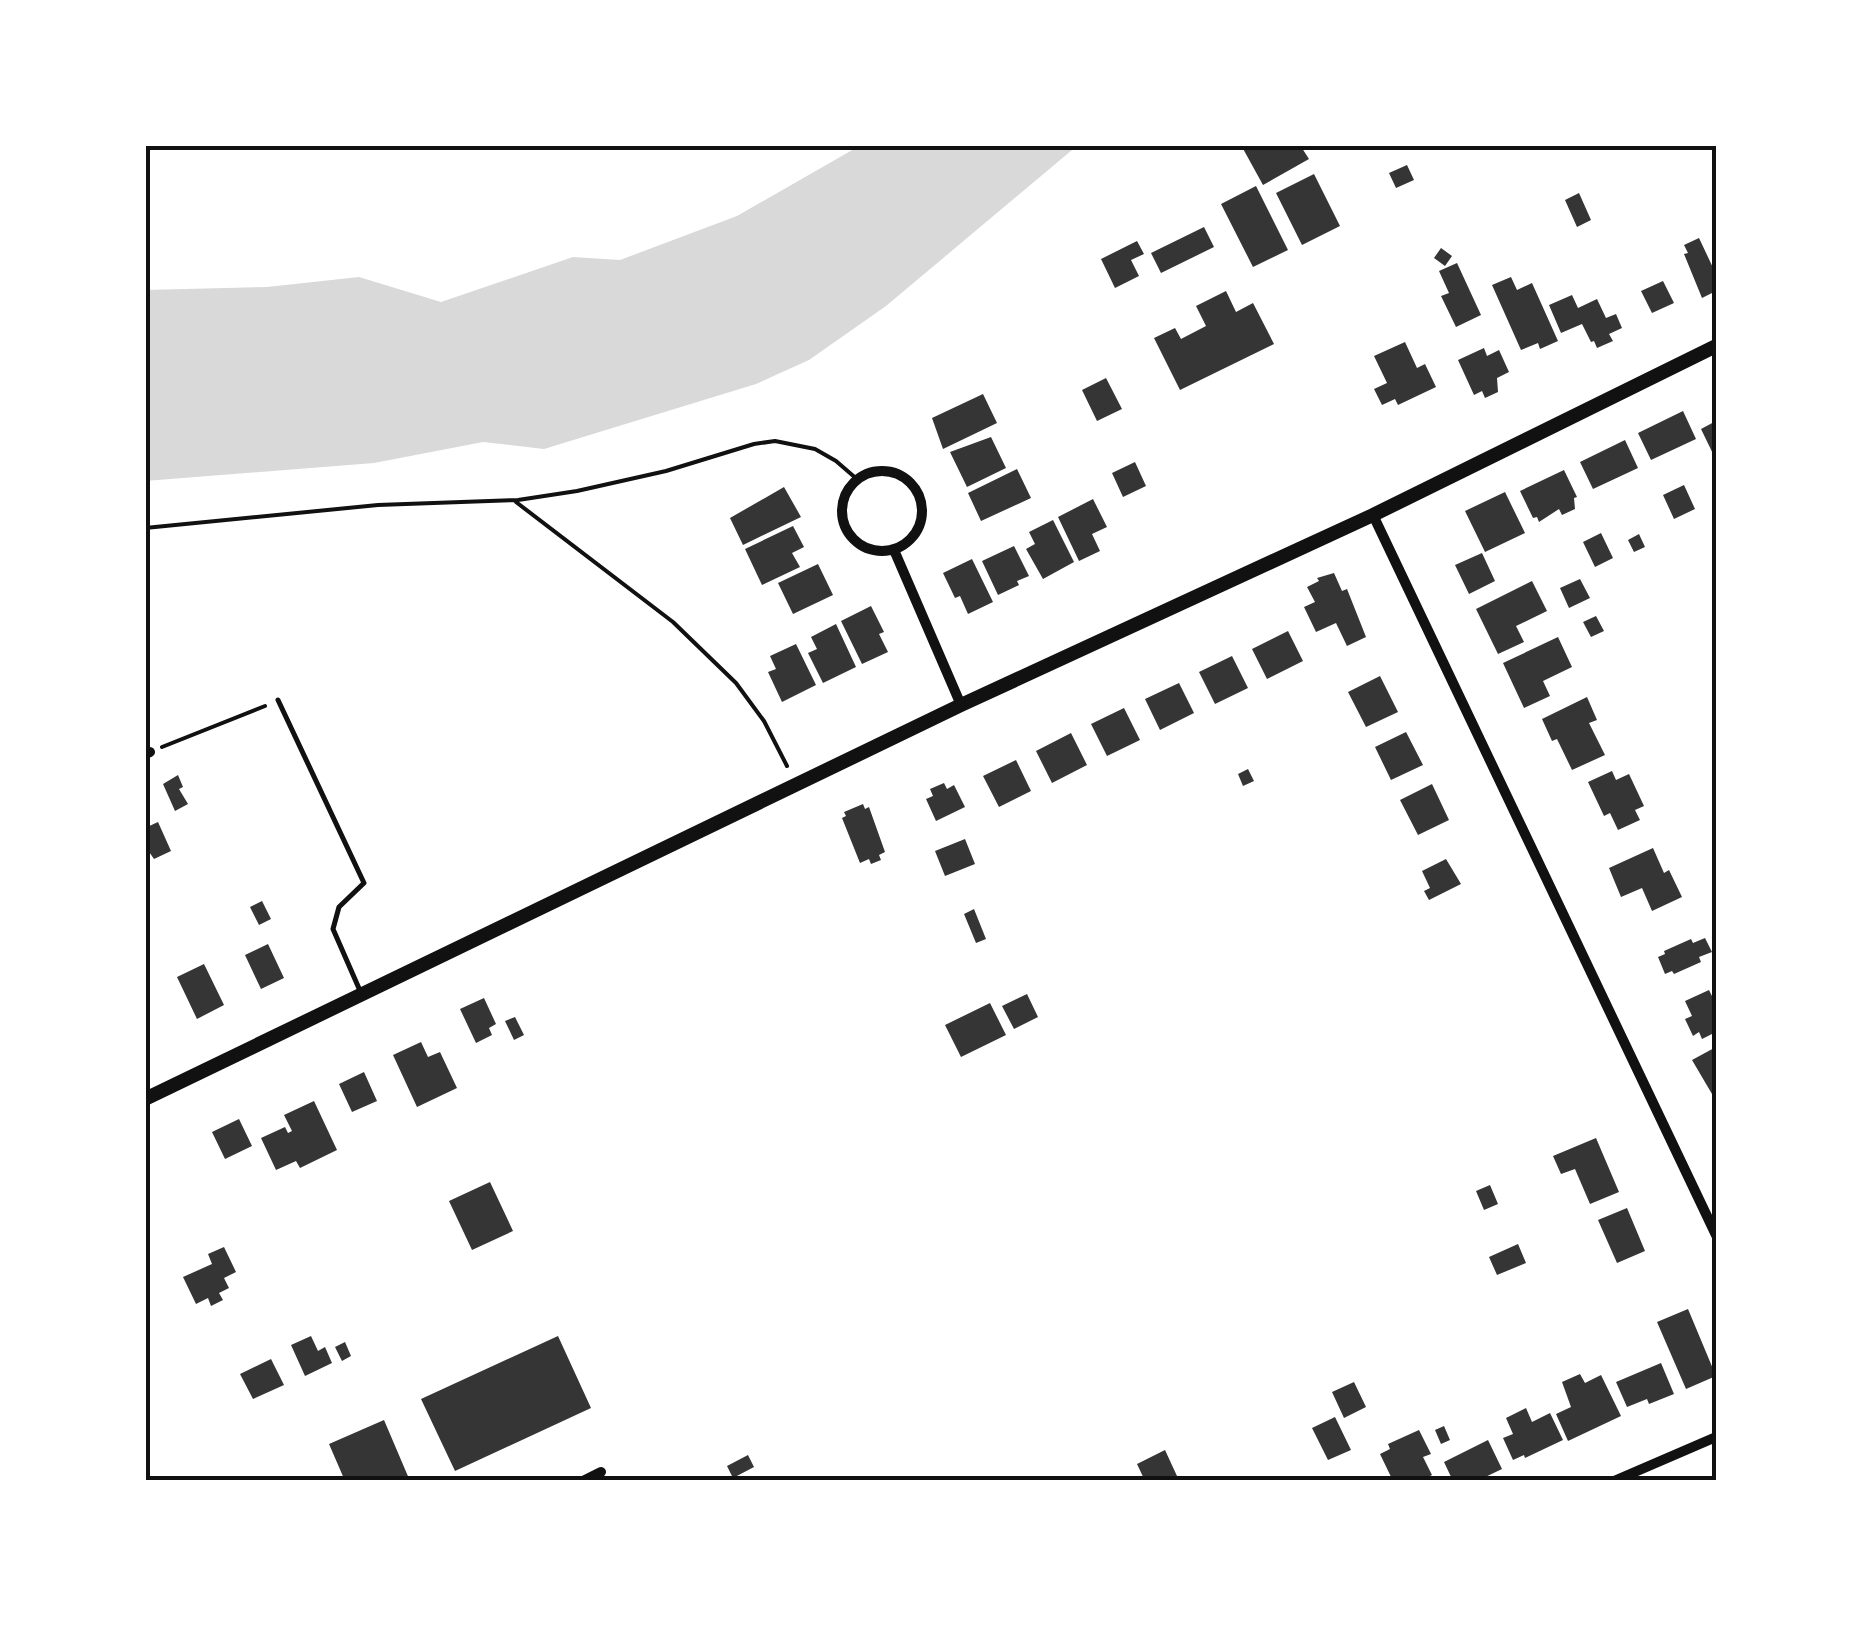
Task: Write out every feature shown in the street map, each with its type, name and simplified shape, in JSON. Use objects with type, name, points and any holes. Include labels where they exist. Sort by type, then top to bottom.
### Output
[{"type":"main road","points":[[145,1098],[961,706],[1373,515],[1716,346]]},
{"type":"street","points":[[879,471],[895,473],[909,481],[919,494],[922,508],[916,534],[894,550],[877,551],[861,546],[849,534],[843,518],[843,502],[858,480],[879,471]]},
{"type":"street","points":[[1373,515],[1716,1235]]},
{"type":"street","points":[[894,550],[961,706]]},
{"type":"street","points":[[1614,1481],[1716,1437]]},
{"type":"street","points":[[583,1481],[600,1472]]},
{"type":"lane","points":[[278,700],[364,883],[339,907],[333,930],[362,995]]},
{"type":"path","points":[[145,528],[378,505],[512,500],[577,491],[666,471],[774,441],[814,449],[858,480]]},
{"type":"path","points":[[512,500],[674,622],[736,683],[764,722],[787,766]]},
{"type":"path","points":[[148,753],[278,700]]},
{"type":"shaded area","points":[[861,145],[1078,145],[886,306],[809,360],[756,384],[544,449],[483,442],[374,463],[145,481],[145,290],[267,287],[359,277],[441,302],[573,257],[620,260],[737,216]]},
{"type":"building","points":[[1241,145],[1300,145],[1309,159],[1263,185]]},
{"type":"building","points":[[1407,165],[1414,180],[1396,188],[1389,173]]},
{"type":"building","points":[[1314,174],[1340,226],[1302,245],[1276,193]]},
{"type":"building","points":[[1256,186],[1288,250],[1253,267],[1221,204]]},
{"type":"building","points":[[1579,193],[1591,220],[1577,227],[1565,200]]},
{"type":"building","points":[[1204,227],[1214,247],[1161,273],[1151,253]]},
{"type":"building","points":[[1699,238],[1716,274],[1716,291],[1702,298],[1684,254],[1688,253],[1684,245]]},
{"type":"building","points":[[1137,241],[1144,254],[1131,260],[1139,276],[1115,288],[1101,259]]},
{"type":"building","points":[[1441,248],[1452,256],[1445,266],[1434,258]]},
{"type":"building","points":[[1457,263],[1481,315],[1456,327],[1441,296],[1449,293],[1439,271]]},
{"type":"building","points":[[1511,277],[1517,290],[1532,283],[1558,341],[1540,349],[1538,343],[1521,350],[1492,285]]},
{"type":"building","points":[[1663,281],[1674,303],[1652,313],[1641,291]]},
{"type":"building","points":[[1226,291],[1236,312],[1253,303],[1274,344],[1180,390],[1154,338],[1175,328],[1181,339],[1206,326],[1196,306]]},
{"type":"building","points":[[1572,295],[1578,308],[1597,299],[1606,318],[1616,314],[1622,328],[1609,334],[1613,341],[1597,348],[1582,324],[1561,333],[1549,305]]},
{"type":"building","points":[[1405,342],[1417,368],[1425,364],[1436,387],[1398,405],[1395,399],[1382,405],[1374,389],[1387,383],[1374,356]]},
{"type":"building","points":[[1484,348],[1487,356],[1499,350],[1509,372],[1497,378],[1498,392],[1485,398],[1482,391],[1474,395],[1458,360]]},
{"type":"building","points":[[1106,378],[1122,409],[1097,421],[1082,390]]},
{"type":"building","points":[[983,394],[997,423],[943,449],[932,418]]},
{"type":"building","points":[[1683,411],[1696,439],[1651,460],[1638,433]]},
{"type":"building","points":[[1716,421],[1716,460],[1701,429]]},
{"type":"building","points":[[991,437],[1006,468],[967,487],[950,452]]},
{"type":"building","points":[[1625,440],[1638,468],[1593,489],[1580,462]]},
{"type":"building","points":[[1135,462],[1146,486],[1123,497],[1112,473]]},
{"type":"building","points":[[1017,469],[1031,498],[981,521],[968,493]]},
{"type":"building","points":[[1564,470],[1577,497],[1575,509],[1562,515],[1559,509],[1539,522],[1537,517],[1533,518],[1520,491]]},
{"type":"building","points":[[1684,485],[1695,509],[1674,519],[1663,495]]},
{"type":"building","points":[[784,487],[801,517],[743,545],[730,518]]},
{"type":"building","points":[[1505,492],[1525,533],[1485,552],[1465,511]]},
{"type":"building","points":[[1093,499],[1107,527],[1092,534],[1100,551],[1079,561],[1058,517]]},
{"type":"building","points":[[1053,520],[1074,562],[1043,579],[1026,549],[1035,544],[1029,532]]},
{"type":"building","points":[[793,526],[804,547],[792,553],[800,567],[762,585],[745,549]]},
{"type":"building","points":[[1601,533],[1613,558],[1595,567],[1583,542]]},
{"type":"building","points":[[1639,534],[1645,547],[1634,552],[1628,540]]},
{"type":"building","points":[[1014,546],[1029,576],[998,595],[982,561]]},
{"type":"building","points":[[1482,553],[1495,581],[1469,594],[1455,565]]},
{"type":"building","points":[[972,559],[993,602],[968,614],[943,573]]},
{"type":"building","points":[[818,564],[833,595],[793,614],[778,583]]},
{"type":"building","points":[[1334,573],[1342,591],[1347,589],[1366,637],[1347,646],[1336,623],[1316,632],[1304,607],[1315,602],[1307,587],[1319,581],[1317,578]]},
{"type":"building","points":[[1580,579],[1590,598],[1569,608],[1560,588]]},
{"type":"building","points":[[1532,581],[1547,611],[1516,626],[1524,642],[1498,654],[1476,609]]},
{"type":"building","points":[[871,606],[884,632],[879,634],[888,652],[862,664],[841,621]]},
{"type":"building","points":[[1596,616],[1604,631],[1591,637],[1583,622]]},
{"type":"building","points":[[836,624],[856,667],[823,683],[808,653],[817,649],[811,637]]},
{"type":"building","points":[[1288,631],[1303,661],[1267,679],[1252,649]]},
{"type":"building","points":[[1558,637],[1572,667],[1543,681],[1550,696],[1524,708],[1503,663]]},
{"type":"building","points":[[796,644],[816,685],[782,702],[768,672],[776,669],[770,656]]},
{"type":"building","points":[[1232,656],[1248,688],[1215,704],[1199,672]]},
{"type":"building","points":[[1380,676],[1398,712],[1366,727],[1348,692]]},
{"type":"building","points":[[1179,683],[1194,713],[1160,730],[1145,699]]},
{"type":"building","points":[[1587,697],[1597,720],[1589,723],[1605,755],[1572,770],[1542,719]]},
{"type":"building","points":[[1124,708],[1140,740],[1107,756],[1091,724]]},
{"type":"building","points":[[1406,732],[1423,765],[1391,780],[1375,747]]},
{"type":"building","points":[[1071,733],[1087,765],[1052,783],[1036,751]]},
{"type":"building","points":[[1016,760],[1031,791],[999,807],[983,776]]},
{"type":"building","points":[[1248,769],[1254,781],[1243,786],[1238,774]]},
{"type":"building","points":[[1612,771],[1616,780],[1629,774],[1644,806],[1635,810],[1640,820],[1618,830],[1610,813],[1604,816],[1588,782]]},
{"type":"building","points":[[178,775],[183,787],[179,789],[188,804],[175,811],[163,784]]},
{"type":"building","points":[[944,783],[947,789],[954,785],[965,807],[936,821],[926,799],[933,796],[930,789]]},
{"type":"building","points":[[1432,784],[1449,820],[1418,835],[1400,800]]},
{"type":"building","points":[[863,804],[865,809],[869,807],[885,852],[879,855],[881,860],[871,864],[869,859],[860,863],[842,818],[846,816],[844,812]]},
{"type":"building","points":[[158,822],[171,851],[154,859],[145,846],[145,828]]},
{"type":"building","points":[[965,839],[975,864],[945,876],[935,851]]},
{"type":"building","points":[[1653,848],[1664,873],[1669,870],[1682,897],[1652,911],[1642,888],[1621,897],[1609,868]]},
{"type":"building","points":[[1446,859],[1461,884],[1429,900],[1424,891],[1430,888],[1422,871]]},
{"type":"building","points":[[262,901],[271,919],[259,925],[250,907]]},
{"type":"building","points":[[974,909],[986,939],[976,943],[964,914]]},
{"type":"building","points":[[1705,938],[1712,952],[1699,957],[1701,962],[1665,974],[1658,957],[1664,951],[1691,939],[1693,943]]},
{"type":"building","points":[[268,944],[284,978],[261,989],[245,955]]},
{"type":"building","points":[[204,964],[224,1005],[197,1019],[177,977]]},
{"type":"building","points":[[1709,990],[1716,1004],[1716,1032],[1702,1039],[1699,1032],[1693,1036],[1685,1019],[1692,1016],[1685,1001]]},
{"type":"building","points":[[1027,994],[1038,1017],[1014,1029],[1002,1006]]},
{"type":"building","points":[[484,998],[496,1024],[489,1028],[492,1035],[476,1043],[460,1009]]},
{"type":"building","points":[[990,1003],[1006,1035],[961,1057],[945,1025]]},
{"type":"building","points":[[515,1017],[524,1035],[514,1040],[505,1021]]},
{"type":"building","points":[[421,1042],[428,1057],[440,1052],[457,1088],[417,1107],[393,1055]]},
{"type":"building","points":[[1716,1047],[1716,1092],[1712,1094],[1692,1060]]},
{"type":"building","points":[[364,1072],[377,1101],[352,1112],[339,1084]]},
{"type":"building","points":[[314,1101],[337,1150],[300,1168],[296,1161],[276,1170],[261,1138],[285,1127],[288,1133],[292,1131],[284,1115]]},
{"type":"building","points":[[239,1119],[252,1146],[225,1159],[212,1132]]},
{"type":"building","points":[[1596,1138],[1619,1192],[1590,1204],[1575,1169],[1561,1174],[1553,1156]]},
{"type":"building","points":[[490,1182],[513,1231],[472,1250],[449,1201]]},
{"type":"building","points":[[1490,1185],[1498,1204],[1484,1210],[1476,1191]]},
{"type":"building","points":[[1627,1208],[1645,1251],[1617,1263],[1598,1220]]},
{"type":"building","points":[[1518,1244],[1526,1263],[1497,1275],[1489,1257]]},
{"type":"building","points":[[224,1247],[236,1272],[224,1278],[229,1288],[219,1293],[223,1300],[211,1306],[208,1298],[196,1304],[183,1277],[212,1264],[208,1254]]},
{"type":"building","points":[[1688,1309],[1716,1376],[1686,1389],[1657,1322]]},
{"type":"building","points":[[311,1336],[318,1351],[325,1347],[332,1363],[305,1376],[291,1345]]},
{"type":"building","points":[[558,1336],[591,1408],[455,1471],[421,1399]]},
{"type":"building","points":[[345,1342],[351,1356],[342,1361],[335,1347]]},
{"type":"building","points":[[271,1359],[284,1385],[253,1399],[240,1374]]},
{"type":"building","points":[[1661,1363],[1674,1394],[1627,1407],[1616,1382]]},
{"type":"building","points":[[1580,1374],[1585,1383],[1601,1375],[1621,1416],[1568,1441],[1556,1414],[1571,1407],[1562,1382]]},
{"type":"building","points":[[1354,1382],[1366,1407],[1344,1418],[1332,1392]]},
{"type":"building","points":[[1526,1408],[1532,1422],[1550,1413],[1563,1440],[1513,1460],[1503,1438],[1513,1434],[1506,1418]]},
{"type":"building","points":[[1335,1417],[1351,1450],[1328,1460],[1312,1428]]},
{"type":"building","points":[[384,1420],[410,1481],[345,1481],[329,1444]]},
{"type":"building","points":[[1444,1426],[1450,1440],[1441,1444],[1435,1430]]},
{"type":"building","points":[[1419,1430],[1431,1454],[1423,1457],[1432,1475],[1420,1481],[1393,1481],[1380,1454],[1390,1449],[1388,1444]]},
{"type":"building","points":[[1488,1440],[1502,1469],[1477,1481],[1453,1481],[1444,1462]]},
{"type":"building","points":[[1165,1450],[1177,1476],[1166,1481],[1145,1481],[1137,1464]]},
{"type":"building","points":[[748,1455],[754,1467],[733,1478],[727,1466]]}]
